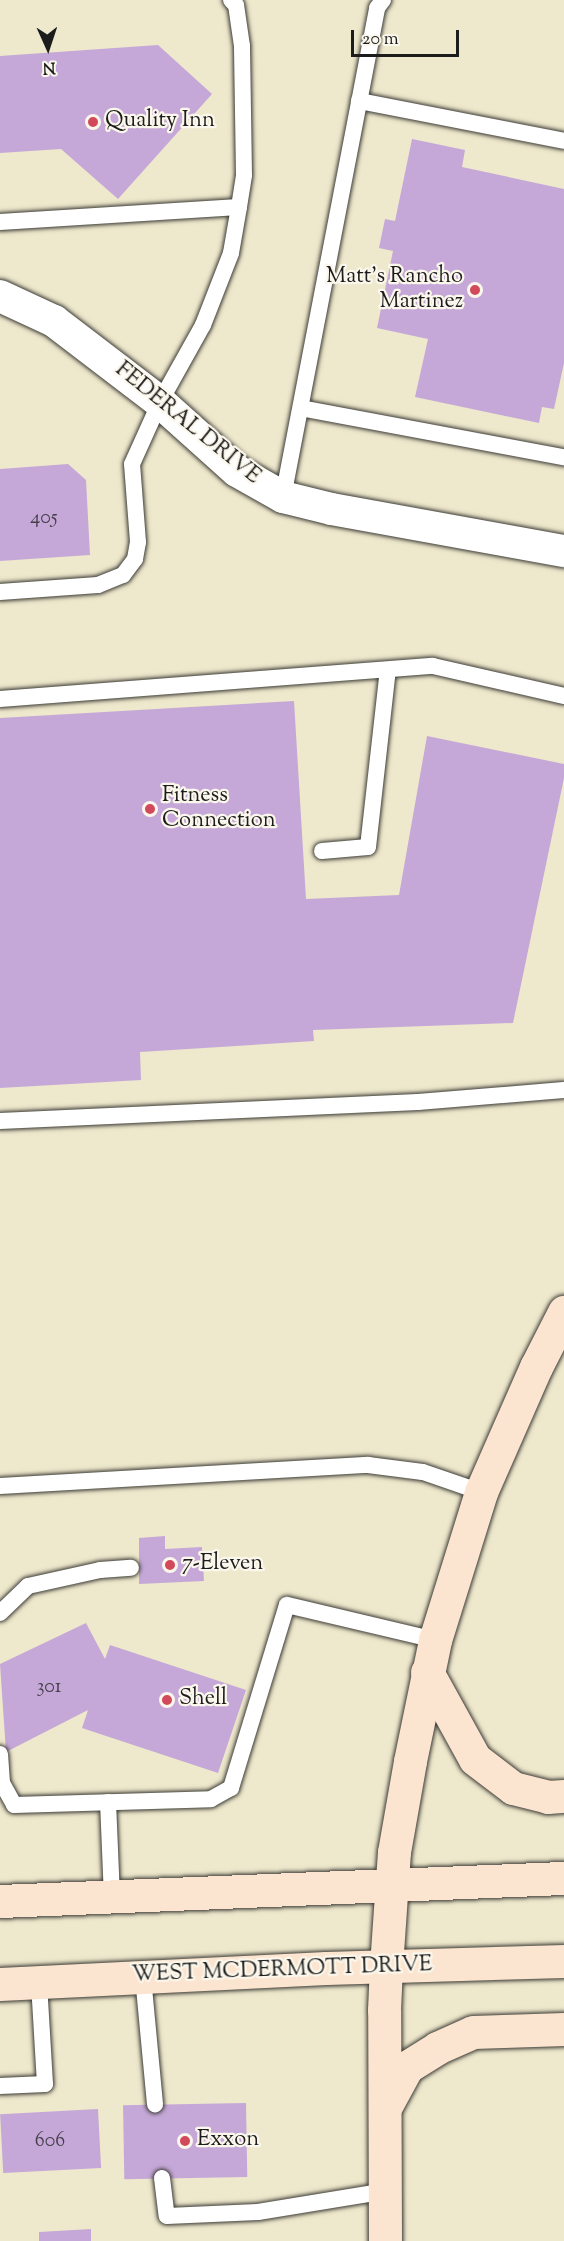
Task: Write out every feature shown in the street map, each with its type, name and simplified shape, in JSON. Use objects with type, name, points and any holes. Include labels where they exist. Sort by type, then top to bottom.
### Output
[{"type":"main road","points":[[385,2241],[384,2010],[391,1886],[399,1817],[435,1640],[481,1492],[536,1367],[564,1312]]},
{"type":"main road","points":[[427,1672],[476,1759],[513,1788],[548,1797],[564,1796]]},
{"type":"main road","points":[[0,1901],[564,1878]]},
{"type":"main road","name":"WEST MCDERMOTT DRIVE","points":[[0,1984],[386,1966],[564,1961]]},
{"type":"main road","points":[[386,2105],[407,2067],[437,2048],[473,2032],[564,2029]]},
{"type":"street","name":"FEDERAL DRIVE","points":[[0,296],[54,321],[160,402],[237,471],[283,497],[332,509],[564,552]]},
{"type":"lane","points":[[0,592],[98,585],[123,575],[135,558],[138,542],[132,464],[160,402],[203,325],[231,253],[239,207],[244,175],[242,46],[236,5],[231,0]]},
{"type":"lane","points":[[283,497],[359,101],[380,4]]},
{"type":"lane","points":[[359,101],[564,141]]},
{"type":"lane","points":[[0,222],[239,207]]},
{"type":"lane","points":[[301,408],[564,458]]},
{"type":"lane","points":[[0,699],[433,666],[564,696]]},
{"type":"lane","points":[[322,851],[368,847],[388,670]]},
{"type":"lane","points":[[0,1121],[418,1102],[564,1090]]},
{"type":"lane","points":[[0,1486],[368,1465],[423,1472],[481,1492]]},
{"type":"lane","points":[[0,1613],[28,1586],[100,1570],[130,1568]]},
{"type":"lane","points":[[0,1754],[2,1783],[14,1805],[211,1799],[231,1788],[287,1605],[435,1640]]},
{"type":"lane","points":[[108,1802],[112,1897]]},
{"type":"lane","points":[[143,1977],[155,2104]]},
{"type":"lane","points":[[0,2086],[45,2084],[39,1982]]},
{"type":"lane","points":[[162,2178],[166,2217],[258,2212],[386,2191]]},
{"type":"building","name":"Quality Inn","points":[[158,45],[212,94],[118,199],[61,149],[0,153],[0,56]]},
{"type":"building","name":"Matt’s Rancho Martinez","points":[[412,139],[465,150],[462,167],[564,189],[564,363],[554,409],[542,407],[539,423],[415,397],[428,339],[377,328],[393,251],[379,248],[385,219],[395,221]]},
{"type":"building","points":[[68,464],[86,480],[90,555],[0,561],[0,469]]},
{"type":"building","name":"Fitness Connection","points":[[294,701],[306,899],[399,895],[427,736],[564,764],[564,778],[513,1023],[313,1030],[314,1041],[140,1052],[141,1080],[0,1088],[0,718]]},
{"type":"building","name":"7-Eleven","points":[[165,1536],[165,1549],[202,1547],[204,1581],[139,1584],[139,1538]]},
{"type":"building","name":"Shell","points":[[86,1623],[105,1659],[110,1645],[246,1690],[218,1773],[82,1728],[88,1710],[6,1752],[0,1664]]},
{"type":"building","name":"Exxon","points":[[246,2103],[247,2177],[124,2179],[123,2105]]},
{"type":"building","points":[[98,2109],[101,2168],[3,2173],[0,2114]]},
{"type":"building","points":[[91,2229],[91,2241],[39,2241],[39,2232]]},
{"type":"place","name":"Quality Inn","points":[[93,122]]},
{"type":"place","name":"Matt’s Rancho Martinez","points":[[475,290]]},
{"type":"place","name":"Fitness Connection","points":[[150,809]]},
{"type":"place","name":"7-Eleven","points":[[170,1565]]},
{"type":"place","name":"Shell","points":[[167,1700]]},
{"type":"place","name":"Exxon","points":[[185,2141]]}]
